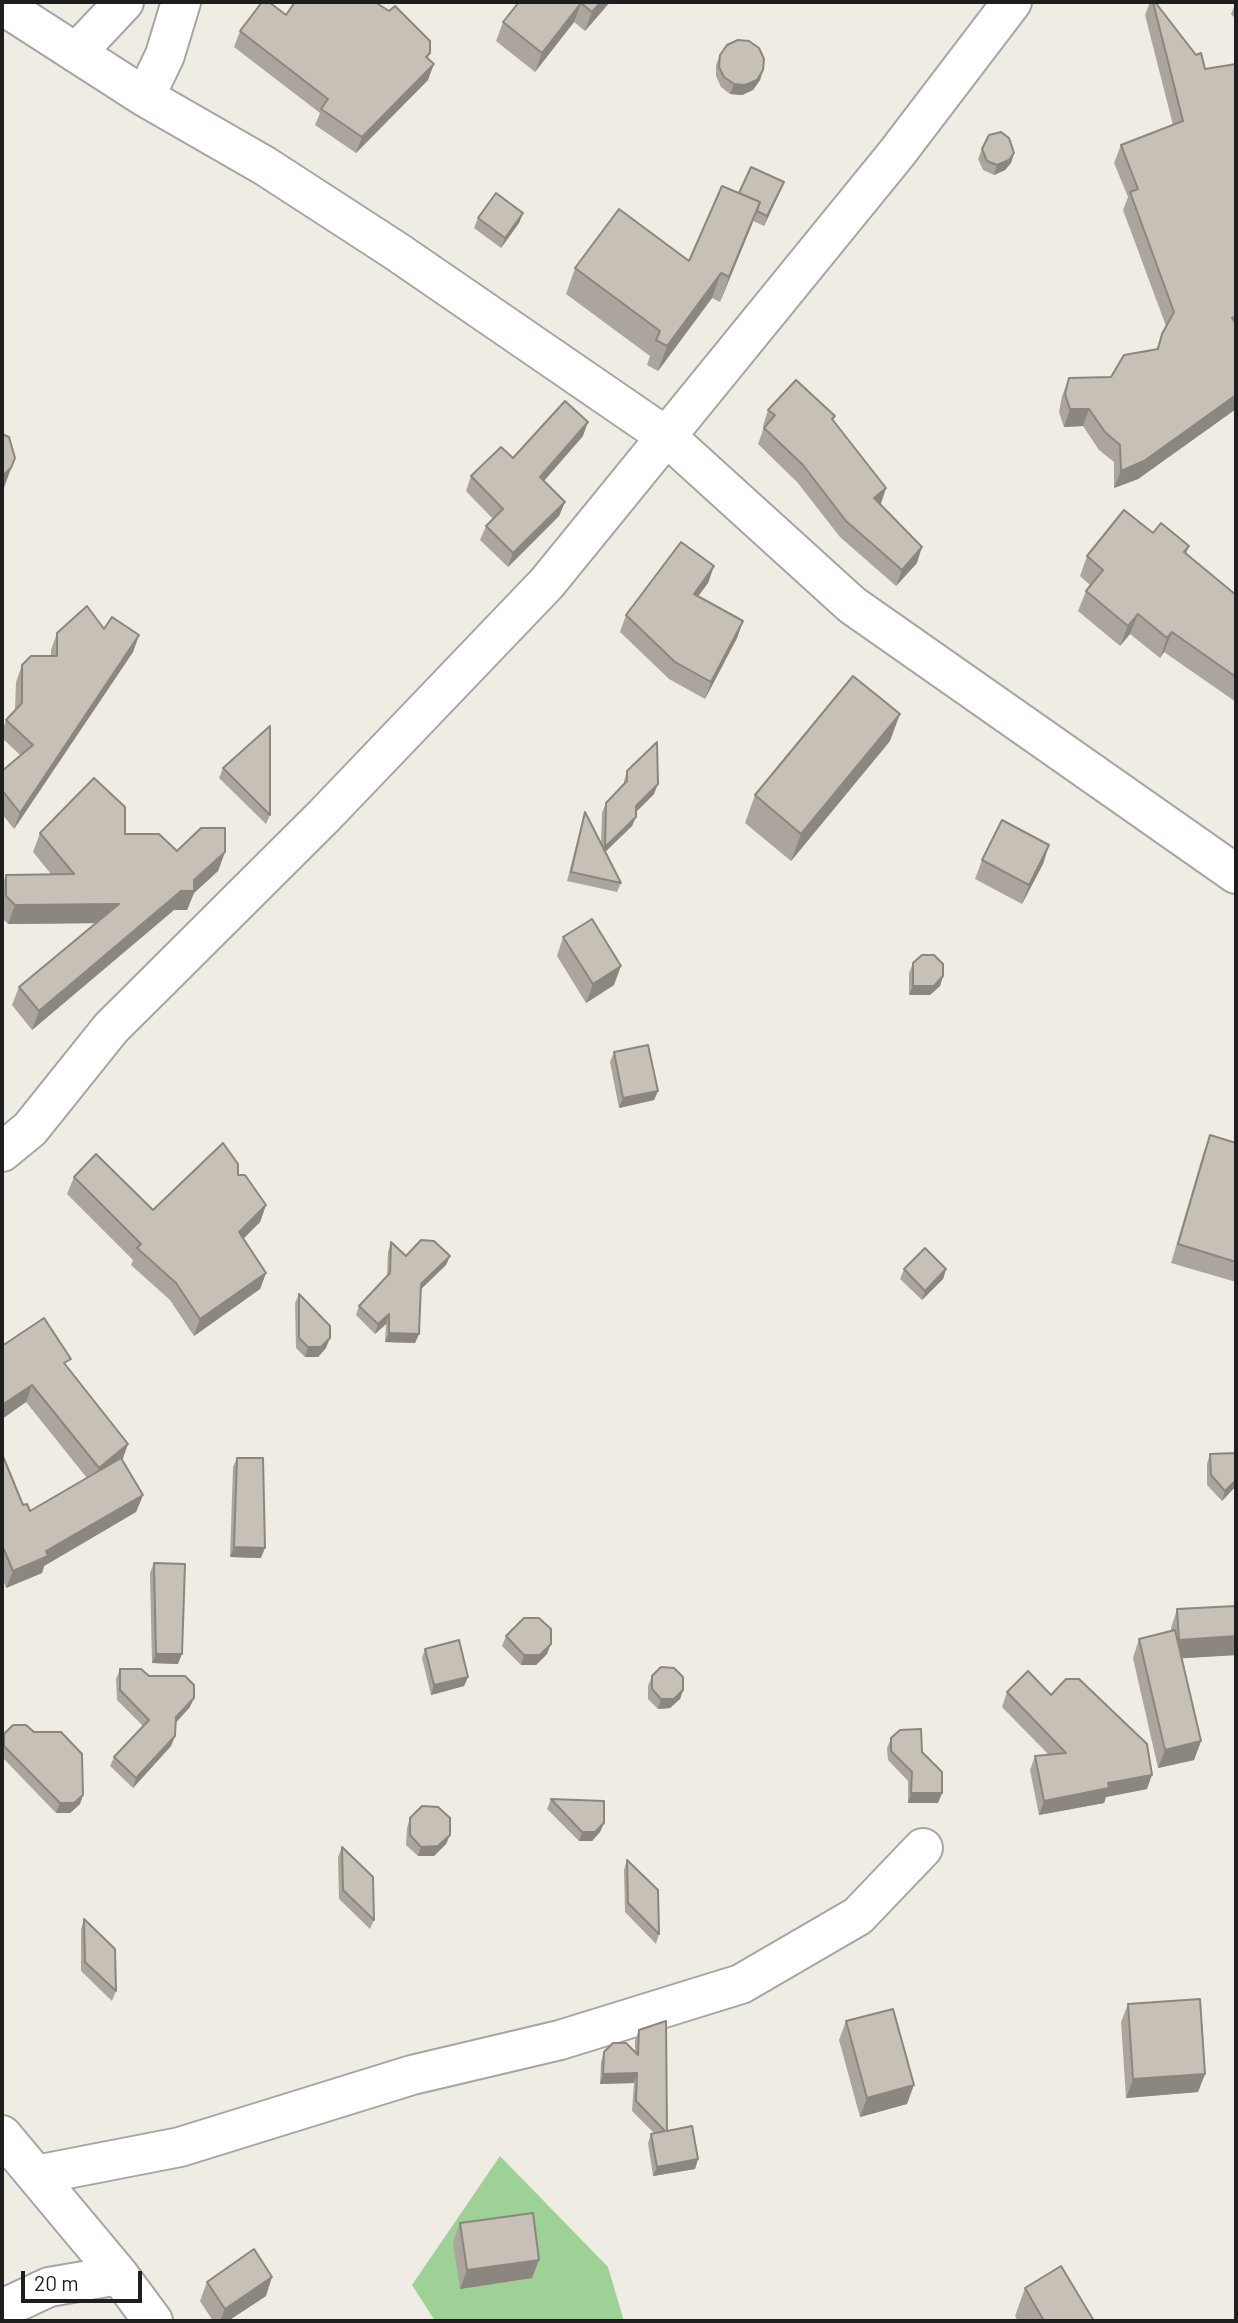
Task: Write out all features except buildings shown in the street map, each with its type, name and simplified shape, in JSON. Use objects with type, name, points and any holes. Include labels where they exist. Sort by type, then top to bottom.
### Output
[{"type":"street","points":[[76,53],[124,2]]},
{"type":"street","points":[[145,97],[164,55],[181,2]]},
{"type":"street","points":[[2,1152],[30,1129],[111,1028],[334,806],[547,583],[897,153],[1012,2]]},
{"type":"street","points":[[2,5],[145,97],[265,166],[396,251],[667,438],[852,605],[1236,874]]},
{"type":"street","points":[[36,2175],[180,2147],[412,2075],[560,2040],[741,1984],[858,1916],[923,1848]]},
{"type":"street","points":[[2,2135],[119,2275],[153,2321]]},
{"type":"street","points":[[2,2309],[49,2287],[119,2275]]},
{"type":"green space","points":[[500,2156],[608,2267],[624,2321],[435,2321],[412,2285]]}]
